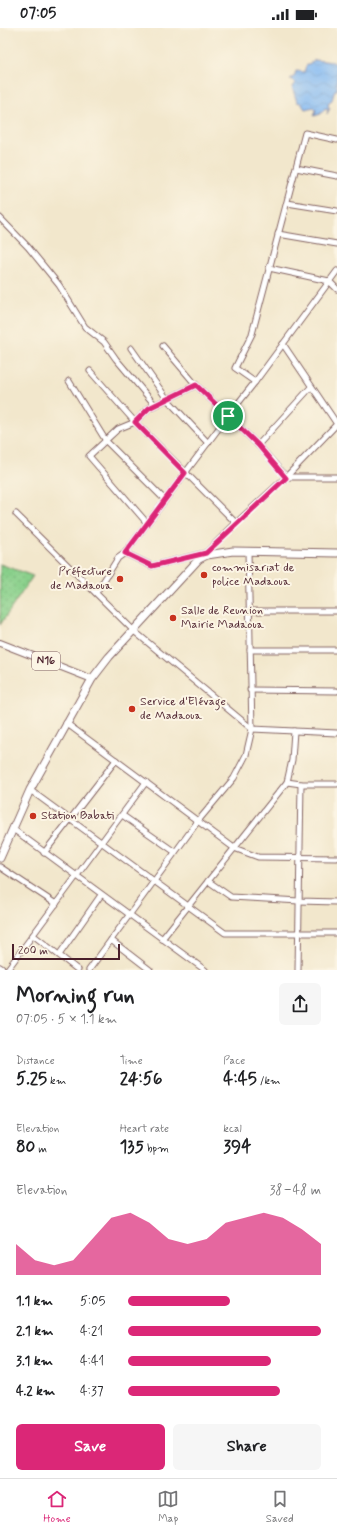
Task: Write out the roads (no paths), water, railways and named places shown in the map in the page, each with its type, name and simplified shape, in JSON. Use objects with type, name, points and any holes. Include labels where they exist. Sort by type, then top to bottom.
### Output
[{"type":"highway","points":[[0,858],[30,790],[66,723],[92,679],[109,657],[204,555],[233,551],[337,553]]},
{"type":"main road","name":"N16","points":[[0,644],[92,679]]},
{"type":"street","points":[[255,382],[235,368],[252,334],[305,133],[337,140]]},
{"type":"street","points":[[296,168],[337,176]]},
{"type":"street","points":[[287,203],[337,211]]},
{"type":"street","points":[[0,218],[28,247],[59,285],[85,327],[104,342],[116,359],[155,405]]},
{"type":"street","points":[[278,234],[337,244]]},
{"type":"street","points":[[269,268],[330,281],[337,289]]},
{"type":"street","points":[[96,593],[118,558],[125,553],[148,523],[337,271]]},
{"type":"street","points":[[125,553],[152,566],[204,555],[236,523],[286,478],[337,424],[282,344]]},
{"type":"street","points":[[163,346],[196,385],[258,445],[286,478],[337,478]]},
{"type":"street","points":[[131,348],[167,399],[208,443]]},
{"type":"street","points":[[90,371],[135,422],[236,523]]},
{"type":"street","points":[[69,381],[106,441],[165,500]]},
{"type":"street","points":[[148,523],[89,456],[118,430],[135,422],[149,408],[196,385]]},
{"type":"street","points":[[258,445],[312,386]]},
{"type":"street","points":[[16,514],[134,631],[252,729],[337,733]]},
{"type":"street","points":[[89,970],[198,821],[234,778],[246,755],[252,729],[248,552]]},
{"type":"street","points":[[249,611],[337,611]]},
{"type":"street","points":[[250,650],[337,650]]},
{"type":"street","points":[[250,690],[337,691]]},
{"type":"street","points":[[66,723],[234,848],[258,857],[337,858]]},
{"type":"street","points":[[162,939],[287,782],[292,760],[294,731]]},
{"type":"street","points":[[44,853],[116,760]]},
{"type":"street","points":[[8,970],[146,782]]},
{"type":"street","points":[[287,782],[301,784],[337,784]]},
{"type":"street","points":[[298,970],[301,784]]},
{"type":"street","points":[[30,790],[225,933],[337,933]]},
{"type":"street","points":[[122,815],[175,852]]},
{"type":"street","points":[[12,829],[162,939],[197,968],[205,970]]},
{"type":"street","points":[[0,867],[56,904]]},
{"type":"street","points":[[208,881],[231,897],[337,902]]},
{"type":"street","points":[[59,956],[101,895]]},
{"type":"street","points":[[33,935],[78,970]]},
{"type":"street","points":[[111,940],[150,970]]},
{"type":"street","points":[[0,967],[4,970]]},
{"type":"water","points":[[315,60],[333,62],[337,65],[337,90],[335,90],[332,100],[329,102],[328,107],[330,108],[327,114],[328,109],[325,108],[321,114],[314,116],[316,110],[314,107],[305,109],[301,103],[297,102],[292,87],[295,83],[292,79],[290,79],[294,77],[296,71],[304,72],[306,66]]},
{"type":"place","name":"commisariat de police Madaoua","points":[[204,575]]},
{"type":"place","name":"Préfecture de Madaoua","points":[[120,579]]},
{"type":"place","name":"Salle de Reunion Mairie Madaoua","points":[[173,618]]},
{"type":"place","name":"Service d'Elévage de Madaoua","points":[[132,709]]},
{"type":"place","name":"Station Babati","points":[[33,816]]}]
